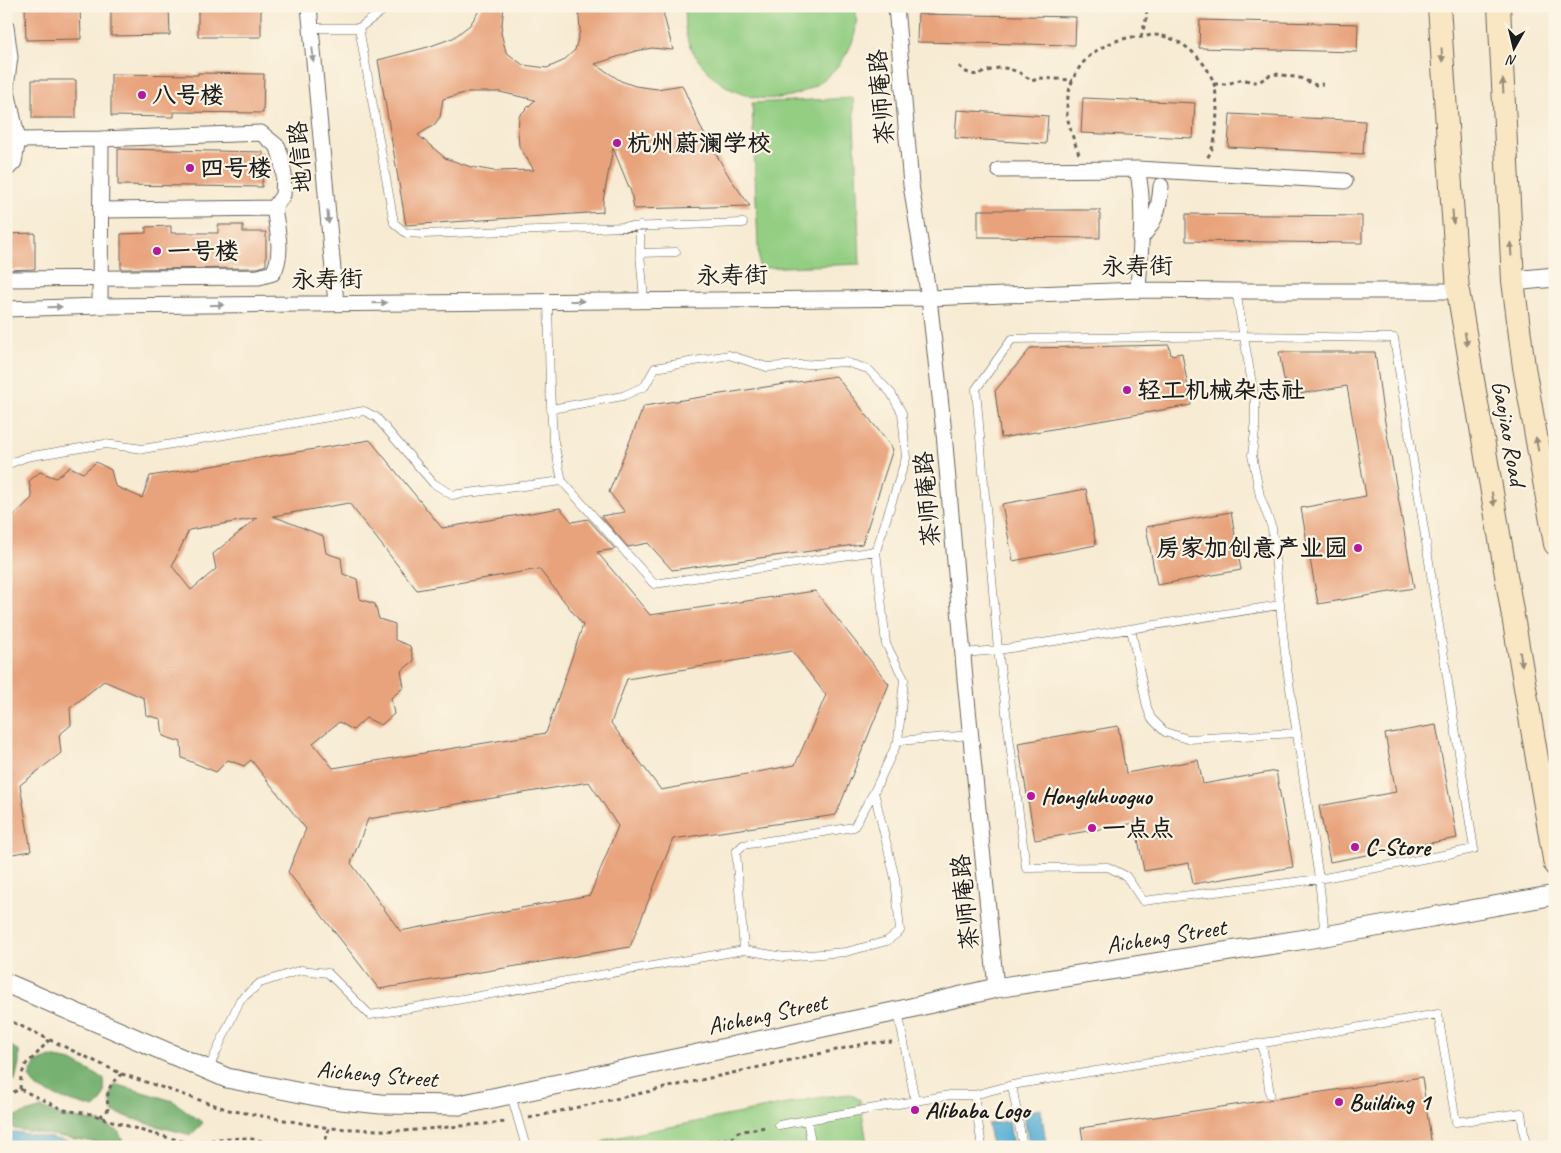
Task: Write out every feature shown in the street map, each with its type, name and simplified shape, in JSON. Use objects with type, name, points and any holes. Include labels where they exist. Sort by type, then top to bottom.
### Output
[{"type":"main road","name":"Gaojiao Road","points":[[1439,6],[1458,291],[1555,865]]},
{"type":"main road","name":"Gaojiao Road","points":[[1499,6],[1513,281],[1524,366],[1555,544]]},
{"type":"street","name":"地信路","points":[[309,6],[336,304]]},
{"type":"street","name":"茶师庵路","points":[[896,6],[911,185],[929,298],[944,433],[963,653],[996,988]]},
{"type":"street","points":[[6,27],[10,57],[6,87],[18,140],[14,162],[6,170]]},
{"type":"street","points":[[6,279],[100,280],[259,277],[273,273],[278,264],[279,242],[274,208],[283,196],[284,175],[282,157],[278,147],[261,132],[101,139],[18,140]]},
{"type":"street","points":[[100,306],[101,139]]},
{"type":"street","points":[[1137,169],[1140,180],[1138,290]]},
{"type":"street","points":[[999,170],[1137,169],[1345,181]]},
{"type":"street","points":[[1140,239],[1153,224],[1161,186]]},
{"type":"street","points":[[101,210],[274,208]]},
{"type":"street","points":[[1513,281],[1555,277]]},
{"type":"street","name":"永寿街","points":[[6,308],[929,298],[1138,290],[1458,291]]},
{"type":"street","name":"Aicheng Street","points":[[6,983],[227,1078],[331,1099],[381,1104],[460,1105],[898,1011],[996,988],[1325,936],[1555,895]]},
{"type":"lane","points":[[311,28],[359,28],[389,6]]},
{"type":"lane","points":[[359,28],[394,223],[406,233],[423,234],[743,223]]},
{"type":"lane","points":[[640,226],[644,300]]},
{"type":"lane","points":[[640,253],[676,252]]},
{"type":"lane","points":[[1236,291],[1255,401],[1255,431],[1252,455],[1260,496],[1272,528],[1286,662],[1320,879],[1325,936]]},
{"type":"lane","points":[[548,301],[553,437],[562,481],[654,584],[876,551]]},
{"type":"lane","points":[[1244,336],[1394,338],[1474,849],[1320,879],[1142,901],[1126,876],[1108,867],[1026,868],[998,650],[976,389],[1012,339],[1244,336]]},
{"type":"lane","points":[[551,408],[623,396],[646,386],[655,368],[729,355],[767,367],[845,362],[868,369],[891,393],[902,413],[906,458],[876,551],[886,644],[904,679],[898,741],[874,792],[854,827],[743,845],[736,852],[744,950]]},
{"type":"lane","points":[[6,464],[26,457],[105,444],[143,449],[364,411],[376,417],[433,483],[452,495],[562,481]]},
{"type":"lane","points":[[963,653],[998,650],[1280,604]]},
{"type":"lane","points":[[1130,629],[1147,707],[1151,718],[1165,732],[1188,738],[1297,733]]},
{"type":"lane","points":[[898,741],[971,735]]},
{"type":"lane","points":[[208,1070],[240,1000],[260,983],[301,970],[328,973],[370,1015],[744,950],[784,957],[846,952],[887,941],[900,931],[895,878],[874,792]]},
{"type":"lane","points":[[898,1011],[915,1101]]},
{"type":"lane","points":[[779,1125],[915,1101],[974,1095],[1012,1085],[1438,1014],[1456,1122],[1520,1113],[1526,1147]]},
{"type":"lane","points":[[1262,1044],[1270,1094]]},
{"type":"lane","points":[[1012,1085],[1023,1147]]},
{"type":"lane","points":[[511,1095],[526,1147]]},
{"type":"lane","points":[[974,1095],[982,1147]]},
{"type":"lane","points":[[807,1120],[812,1147]]},
{"type":"path","points":[[1141,37],[1147,16],[1146,6]]},
{"type":"path","points":[[1173,6],[1182,6]]},
{"type":"path","points":[[1090,170],[1078,152],[1066,111],[1073,80],[1082,62],[1094,52],[1128,37],[1153,35],[1172,39],[1192,51],[1207,70],[1214,84],[1217,107],[1213,149],[1196,172]]},
{"type":"path","points":[[959,66],[966,74],[979,75],[1002,68],[1010,69],[1032,81],[1040,78],[1073,80]]},
{"type":"path","points":[[1214,84],[1227,84],[1243,79],[1259,82],[1268,76],[1276,74],[1300,78],[1316,85],[1323,84]]},
{"type":"path","points":[[6,1019],[122,1074],[229,1110],[329,1128],[404,1131],[519,1120],[868,1043],[903,1042]]},
{"type":"path","points":[[20,1089],[21,1076],[26,1064],[49,1040]]},
{"type":"path","points":[[100,1117],[108,1109],[108,1093],[112,1081],[122,1074]]},
{"type":"path","points":[[6,1096],[20,1089]]},
{"type":"path","points":[[20,1089],[64,1110],[91,1114],[146,1132],[193,1144],[218,1139],[247,1138],[293,1147]]},
{"type":"path","points":[[322,1147],[328,1136],[329,1128]]},
{"type":"path","points":[[695,1146],[699,1143],[733,1138],[738,1132],[766,1128]]},
{"type":"green space","points":[[684,6],[855,6],[855,32],[848,52],[830,74],[800,93],[766,99],[734,91],[719,82],[706,69],[696,57],[687,38]]},
{"type":"green space","points":[[853,98],[860,264],[759,268],[752,103]]},
{"type":"green space","points":[[6,1043],[19,1051],[19,1063],[15,1081],[6,1079]]},
{"type":"green space","points":[[50,1057],[72,1061],[104,1079],[104,1095],[98,1105],[94,1108],[63,1099],[37,1088],[29,1077],[35,1063]]},
{"type":"green space","points":[[115,1084],[173,1101],[203,1123],[191,1135],[113,1112],[110,1097]]},
{"type":"green space","points":[[850,1094],[860,1100],[867,1144],[870,1147],[594,1147],[609,1139],[822,1097]]},
{"type":"green space","points":[[42,1108],[61,1116],[99,1122],[118,1131],[123,1141],[93,1142],[15,1129],[6,1124],[6,1119]]},
{"type":"water","points":[[1041,1109],[1046,1143],[1040,1147],[1030,1147],[1023,1112]]},
{"type":"water","points":[[1009,1121],[1013,1147],[992,1147],[988,1124]]},
{"type":"water","points":[[15,1132],[85,1145],[129,1145],[133,1147],[6,1147],[6,1133]]},
{"type":"building","points":[[25,6],[80,6],[81,39],[26,40]]},
{"type":"building","points":[[111,6],[169,6],[170,35],[111,36]]},
{"type":"building","points":[[198,6],[261,6],[261,37],[198,37]]},
{"type":"building","points":[[482,6],[504,6],[501,33],[506,52],[523,65],[547,68],[563,61],[575,50],[580,30],[578,6],[663,6],[673,50],[652,48],[595,64],[621,81],[635,86],[657,89],[682,85],[703,132],[730,178],[750,206],[634,209],[631,192],[613,148],[603,201],[603,212],[406,225],[378,60],[428,47],[453,38],[470,25]],"holes":[[[468,92],[500,92],[535,100],[519,116],[518,132],[519,146],[534,170],[494,171],[471,167],[445,158],[418,135],[434,125],[440,117],[443,99]]]},
{"type":"building","points":[[918,14],[1076,17],[1075,45],[917,42]]},
{"type":"building","points":[[1200,20],[1358,24],[1357,52],[1199,48]]},
{"type":"building","points":[[198,73],[264,74],[263,113],[174,112],[174,117],[111,116],[111,74],[198,75]]},
{"type":"building","points":[[32,80],[76,80],[76,118],[32,118]]},
{"type":"building","points":[[1083,98],[1195,103],[1193,138],[1081,133]]},
{"type":"building","points":[[957,110],[1048,116],[1046,144],[955,138]]},
{"type":"building","points":[[1230,114],[1365,121],[1363,154],[1228,147]]},
{"type":"building","name":"四号楼","points":[[118,149],[263,152],[262,187],[118,185]]},
{"type":"building","points":[[978,210],[1100,210],[1100,238],[978,237]]},
{"type":"building","points":[[1186,214],[1362,216],[1362,243],[1186,241]]},
{"type":"building","points":[[218,225],[243,225],[243,232],[266,232],[266,265],[258,268],[121,269],[121,234],[146,233],[146,227],[171,226],[171,233],[218,233]]},
{"type":"building","points":[[35,233],[35,269],[6,270],[6,234]]},
{"type":"building","points":[[1169,345],[1171,355],[1182,353],[1191,405],[1001,438],[995,391],[1031,348]]},
{"type":"building","points":[[1279,352],[1375,352],[1382,405],[1414,588],[1318,604],[1301,508],[1366,496],[1347,386],[1287,396]]},
{"type":"building","points":[[836,376],[893,449],[862,544],[672,570],[648,543],[628,547],[601,516],[625,512],[609,492],[644,406]]},
{"type":"building","points":[[370,440],[442,528],[560,508],[572,522],[588,519],[615,549],[597,552],[650,615],[815,591],[889,684],[836,815],[673,839],[630,947],[379,989],[288,872],[306,829],[251,760],[244,766],[228,760],[216,772],[182,758],[181,742],[163,736],[161,719],[146,715],[144,698],[104,681],[70,708],[71,725],[59,735],[61,753],[20,785],[31,851],[6,855],[6,523],[32,498],[29,481],[40,472],[56,478],[70,467],[83,473],[96,462],[111,470],[115,486],[142,498],[150,476]],"holes":[[[349,503],[417,590],[539,569],[583,625],[546,733],[333,768],[313,743],[339,722],[353,730],[366,718],[381,725],[394,714],[391,698],[404,687],[401,671],[414,661],[410,646],[395,640],[395,624],[379,619],[375,604],[360,599],[357,579],[343,574],[341,558],[326,553],[323,536],[273,516]],[[257,518],[213,554],[216,569],[191,590],[172,566],[189,530]],[[792,651],[826,695],[795,765],[661,790],[611,723],[627,679]],[[589,782],[618,826],[590,895],[400,931],[351,863],[368,819]]]},
{"type":"building","points":[[1086,489],[1096,545],[1013,561],[1002,504]]},
{"type":"building","points":[[1231,512],[1241,570],[1157,585],[1146,527]]},
{"type":"building","points":[[1436,725],[1457,838],[1330,862],[1319,806],[1396,792],[1385,734]]},
{"type":"building","points":[[1118,726],[1126,773],[1198,760],[1203,784],[1276,771],[1293,867],[1193,884],[1189,863],[1144,871],[1135,823],[1035,840],[1018,743]]},
{"type":"building","name":"Building 1","points":[[1422,1077],[1432,1147],[1084,1147],[1081,1128]]},
{"type":"place","name":"八号楼","points":[[142,95]]},
{"type":"place","name":"杭州蔚澜学校","points":[[617,143]]},
{"type":"place","name":"四号楼","points":[[190,168]]},
{"type":"place","name":"一号楼","points":[[157,251]]},
{"type":"place","name":"轻工机械杂志社","points":[[1127,390]]},
{"type":"place","name":"房家加创意产业园","points":[[1358,548]]},
{"type":"place","name":"Hongluhuoguo","points":[[1031,796]]},
{"type":"place","name":"一点点","points":[[1092,828]]},
{"type":"place","name":"C-Store","points":[[1355,847]]},
{"type":"place","name":"Building 1","points":[[1339,1102]]},
{"type":"place","name":"Alibaba Logo","points":[[915,1110]]}]
